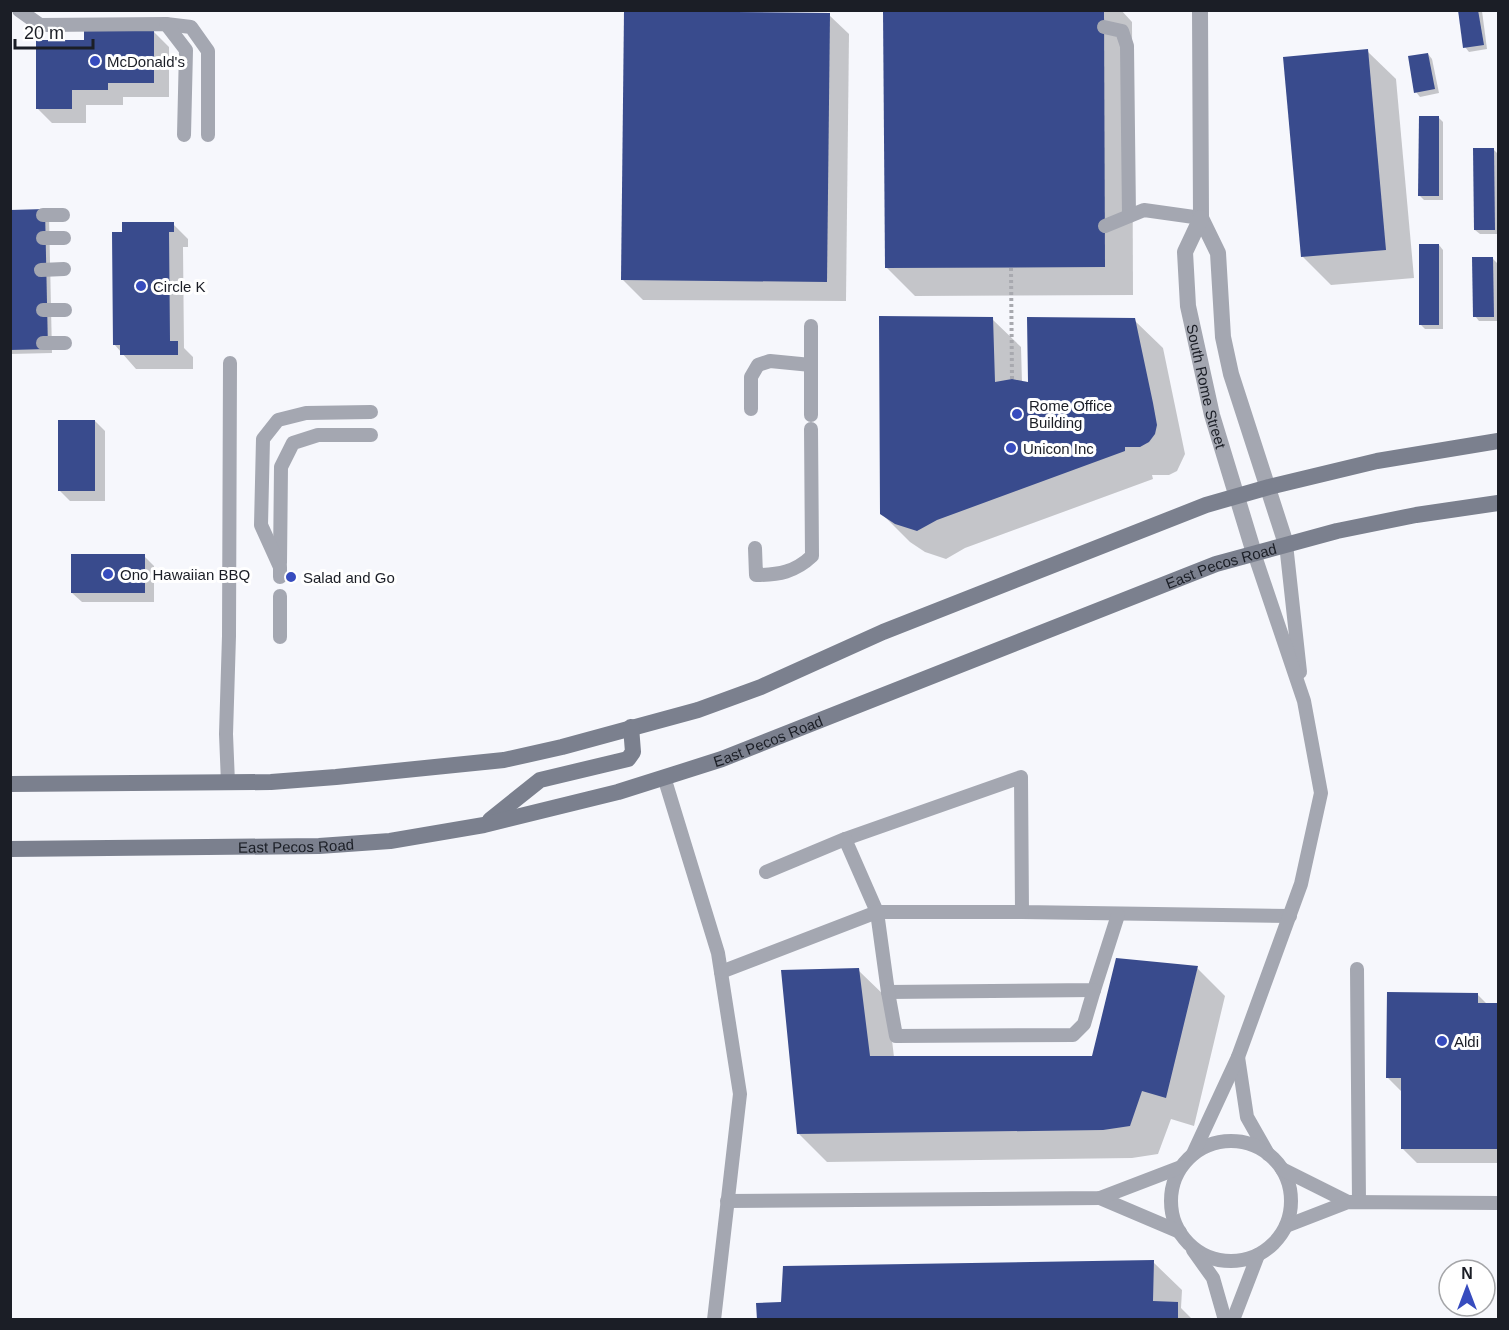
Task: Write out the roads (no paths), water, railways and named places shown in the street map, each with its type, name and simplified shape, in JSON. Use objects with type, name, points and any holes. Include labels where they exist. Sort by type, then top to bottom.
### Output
[{"type":"main road","points":[[10,784],[228,783],[336,777],[504,760],[562,747],[698,710],[761,687],[893,628],[1237,495],[1388,459],[1498,441]]},
{"type":"main road","name":"East Pecos Road","points":[[10,849],[319,846],[390,841],[484,825],[618,792],[722,759],[970,659],[1216,564],[1286,544],[1416,515],[1498,503]]},
{"type":"main road","points":[[484,825],[540,780],[628,759],[633,752],[631,727]]},
{"type":"street","name":"South Rome Street","points":[[1200,10],[1201,218],[1185,252],[1188,306],[1212,415],[1254,553]]},
{"type":"street","name":"South Rome Street","points":[[1201,218],[1218,253],[1223,337],[1231,374],[1286,544]]},
{"type":"lane","points":[[19,10],[40,25],[166,24],[191,27],[208,51],[208,135]]},
{"type":"lane","points":[[166,24],[186,50],[184,135]]},
{"type":"lane","points":[[1104,27],[1122,31],[1127,46],[1129,216]]},
{"type":"lane","points":[[1105,226],[1144,210],[1201,218]]},
{"type":"lane","points":[[43,215],[63,215]]},
{"type":"lane","points":[[43,238],[64,238]]},
{"type":"lane","points":[[41,270],[64,269]]},
{"type":"lane","points":[[43,310],[65,310]]},
{"type":"lane","points":[[811,326],[811,415]]},
{"type":"lane","points":[[43,343],[65,343]]},
{"type":"lane","points":[[751,409],[751,378],[758,365],[787,362],[811,365]]},
{"type":"lane","points":[[228,783],[226,734],[229,636],[230,363]]},
{"type":"lane","points":[[371,412],[306,412],[278,420],[263,440],[261,525],[280,572],[281,467],[293,443],[318,435],[371,435]]},
{"type":"lane","points":[[755,548],[756,576],[775,575],[799,568],[812,556],[811,429]]},
{"type":"lane","points":[[1225,1320],[1213,1278],[1180,1232],[1173,1216],[1170,1199],[1181,1167],[1193,1154],[1238,1057],[1306,871],[1321,793],[1304,701],[1286,544]]},
{"type":"lane","points":[[1254,553],[1304,701]]},
{"type":"lane","points":[[280,596],[280,637]]},
{"type":"lane","points":[[664,777],[718,953],[740,1094],[714,1320]]},
{"type":"lane","points":[[766,872],[845,839],[1021,777],[1022,912]]},
{"type":"lane","points":[[845,839],[877,912],[896,1036],[1073,1035],[1084,1024],[1118,915]]},
{"type":"lane","points":[[721,972],[877,912],[1290,916]]},
{"type":"lane","points":[[1353,1202],[1357,969]]},
{"type":"lane","points":[[888,992],[1094,990]]},
{"type":"lane","points":[[1190,1246],[1205,1255],[1222,1260],[1239,1261],[1258,1255],[1275,1243],[1286,1226],[1291,1207],[1290,1187],[1282,1169],[1268,1154],[1247,1117],[1238,1057]]},
{"type":"lane","points":[[1193,1154],[1211,1144],[1231,1141],[1251,1144],[1268,1154]]},
{"type":"lane","points":[[727,1201],[1100,1198],[1181,1167]]},
{"type":"lane","points":[[1282,1169],[1353,1202]]},
{"type":"lane","points":[[1100,1198],[1180,1232]]},
{"type":"lane","points":[[1286,1226],[1353,1202],[1498,1203]]},
{"type":"lane","points":[[1233,1320],[1241,1294],[1258,1255]]},
{"type":"place","name":"McDonald's","points":[[95,61]]},
{"type":"place","name":"Circle K","points":[[141,286]]},
{"type":"place","name":"Rome Office Building","points":[[1017,414]]},
{"type":"place","name":"Unicon Inc","points":[[1011,448]]},
{"type":"place","name":"Ono Hawaiian BBQ","points":[[108,574]]},
{"type":"place","name":"Salad and Go","points":[[291,577]]},
{"type":"place","name":"Aldi","points":[[1442,1041]]}]
